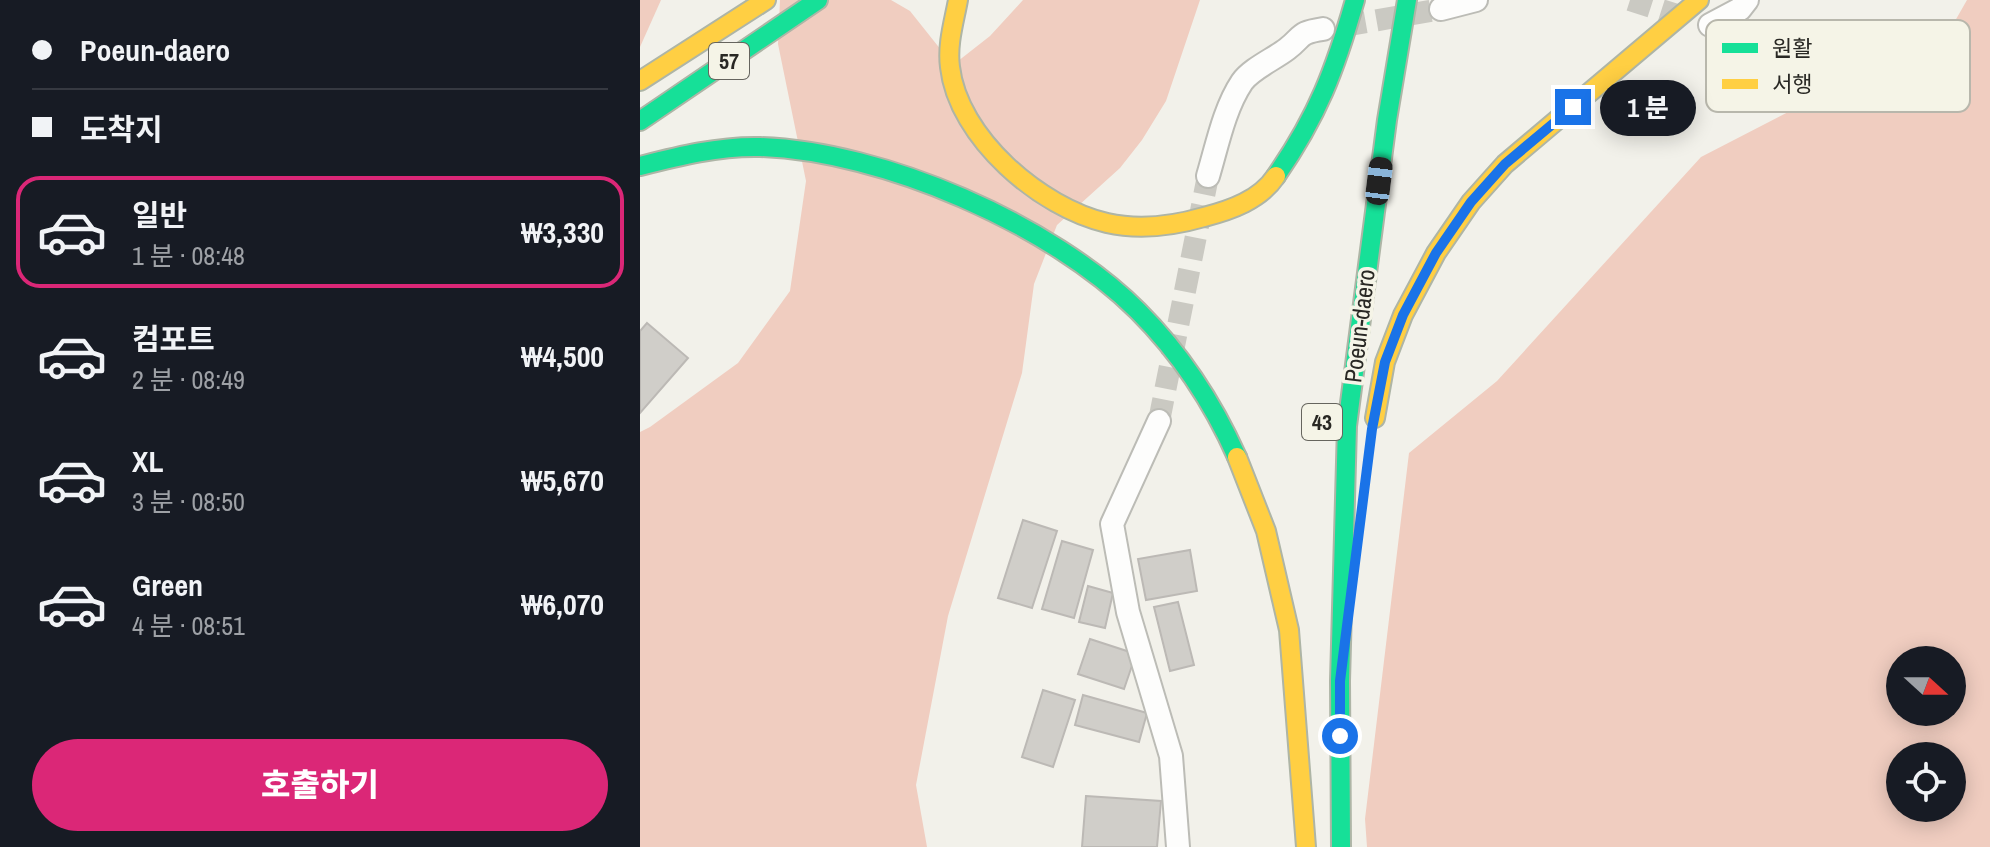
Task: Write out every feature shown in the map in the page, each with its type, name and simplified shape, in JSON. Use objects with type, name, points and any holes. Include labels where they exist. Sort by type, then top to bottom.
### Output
[{"type":"highway","name":"57","points":[[640,81],[766,0]]},
{"type":"highway","name":"57","points":[[640,121],[818,0]]},
{"type":"highway","points":[[958,0],[951,37],[952,76],[965,109],[986,144],[1013,172],[1047,196],[1079,213],[1108,223],[1149,226],[1185,223],[1223,212],[1264,190],[1288,162],[1314,118],[1337,64],[1355,0]]},
{"type":"highway","name":"Poeun-daero","points":[[1341,847],[1340,681],[1347,426],[1387,120],[1407,0]]},
{"type":"highway","points":[[1372,429],[1385,362],[1403,315],[1436,253],[1471,202],[1505,164],[1699,0]]},
{"type":"highway","points":[[640,69],[718,9]]},
{"type":"highway","points":[[640,166],[730,148],[838,157],[883,169],[1003,218],[1056,247],[1100,278],[1147,321],[1187,369],[1221,421],[1248,479],[1273,558],[1289,632],[1306,847]]},
{"type":"highway","points":[[1340,681],[1364,492]]},
{"type":"highway","points":[[1313,692],[1313,847]]},
{"type":"street","points":[[1441,9],[1476,0]]},
{"type":"street","points":[[1719,20],[1740,9],[1747,0]]},
{"type":"street","points":[[1208,176],[1227,115],[1243,80],[1291,46],[1297,37],[1323,29]]},
{"type":"street","points":[[1159,421],[1112,524],[1128,612],[1171,756],[1178,847]]},
{"type":"shaded area","points":[[640,0],[661,0],[640,47]]},
{"type":"shaded area","points":[[780,0],[891,0],[910,11],[953,65],[990,36],[1023,0],[1200,0],[1166,101],[1120,168],[1057,225],[1034,284],[1022,373],[948,616],[916,785],[927,847],[640,847],[640,432],[738,363],[790,291],[806,181],[778,44]]},
{"type":"shaded area","points":[[1967,0],[1990,0],[1990,847],[1367,847],[1365,819],[1409,453],[1497,381],[1701,157],[1788,112],[1970,112],[1970,20],[1956,20]]},
{"type":"building","points":[[647,323],[688,358],[640,413],[640,331]]},
{"type":"building","points":[[1023,520],[1057,531],[1032,608],[998,598]]},
{"type":"building","points":[[1062,541],[1093,550],[1074,618],[1042,609]]},
{"type":"building","points":[[1190,550],[1197,591],[1146,600],[1138,559]]},
{"type":"building","points":[[1088,586],[1113,593],[1105,628],[1079,622]]},
{"type":"building","points":[[1178,602],[1194,665],[1170,671],[1154,607]]},
{"type":"building","points":[[1090,639],[1136,654],[1124,689],[1078,674]]},
{"type":"building","points":[[1043,690],[1075,700],[1053,767],[1022,757]]},
{"type":"building","points":[[1083,695],[1147,713],[1139,742],[1075,725]]},
{"type":"building","points":[[1086,796],[1161,801],[1157,847],[1082,847]]},
{"type":"tunnel","points":[[1630,0],[1686,18]]},
{"type":"tunnel","points":[[1344,26],[1441,9]]},
{"type":"tunnel","points":[[1159,421],[1208,176]]},
{"type":"traffic: fast","points":[[640,121],[818,0]]},
{"type":"traffic: fast","points":[[1276,176],[1324,91],[1355,0]]},
{"type":"traffic: fast","points":[[1341,847],[1340,681],[1347,426],[1387,120],[1407,0]]},
{"type":"traffic: fast","points":[[640,166],[729,148],[760,147],[808,152],[859,162],[911,178],[1013,222],[1060,249],[1102,279],[1138,311],[1168,344],[1194,380],[1237,457]]},
{"type":"traffic: slow","points":[[640,81],[766,0]]},
{"type":"traffic: slow","points":[[958,0],[949,58],[956,93],[986,144],[1030,186],[1056,202],[1107,223],[1143,227],[1168,225],[1234,207],[1262,192],[1276,176]]},
{"type":"traffic: slow","points":[[1375,418],[1385,362],[1403,315],[1436,253],[1471,202],[1505,164],[1699,0]]},
{"type":"traffic: slow","points":[[1237,457],[1266,531],[1289,630],[1306,847]]},
{"type":"route","points":[[1340,736],[1340,681],[1372,429],[1385,362],[1403,315],[1436,253],[1471,202],[1505,164],[1573,107]]}]
